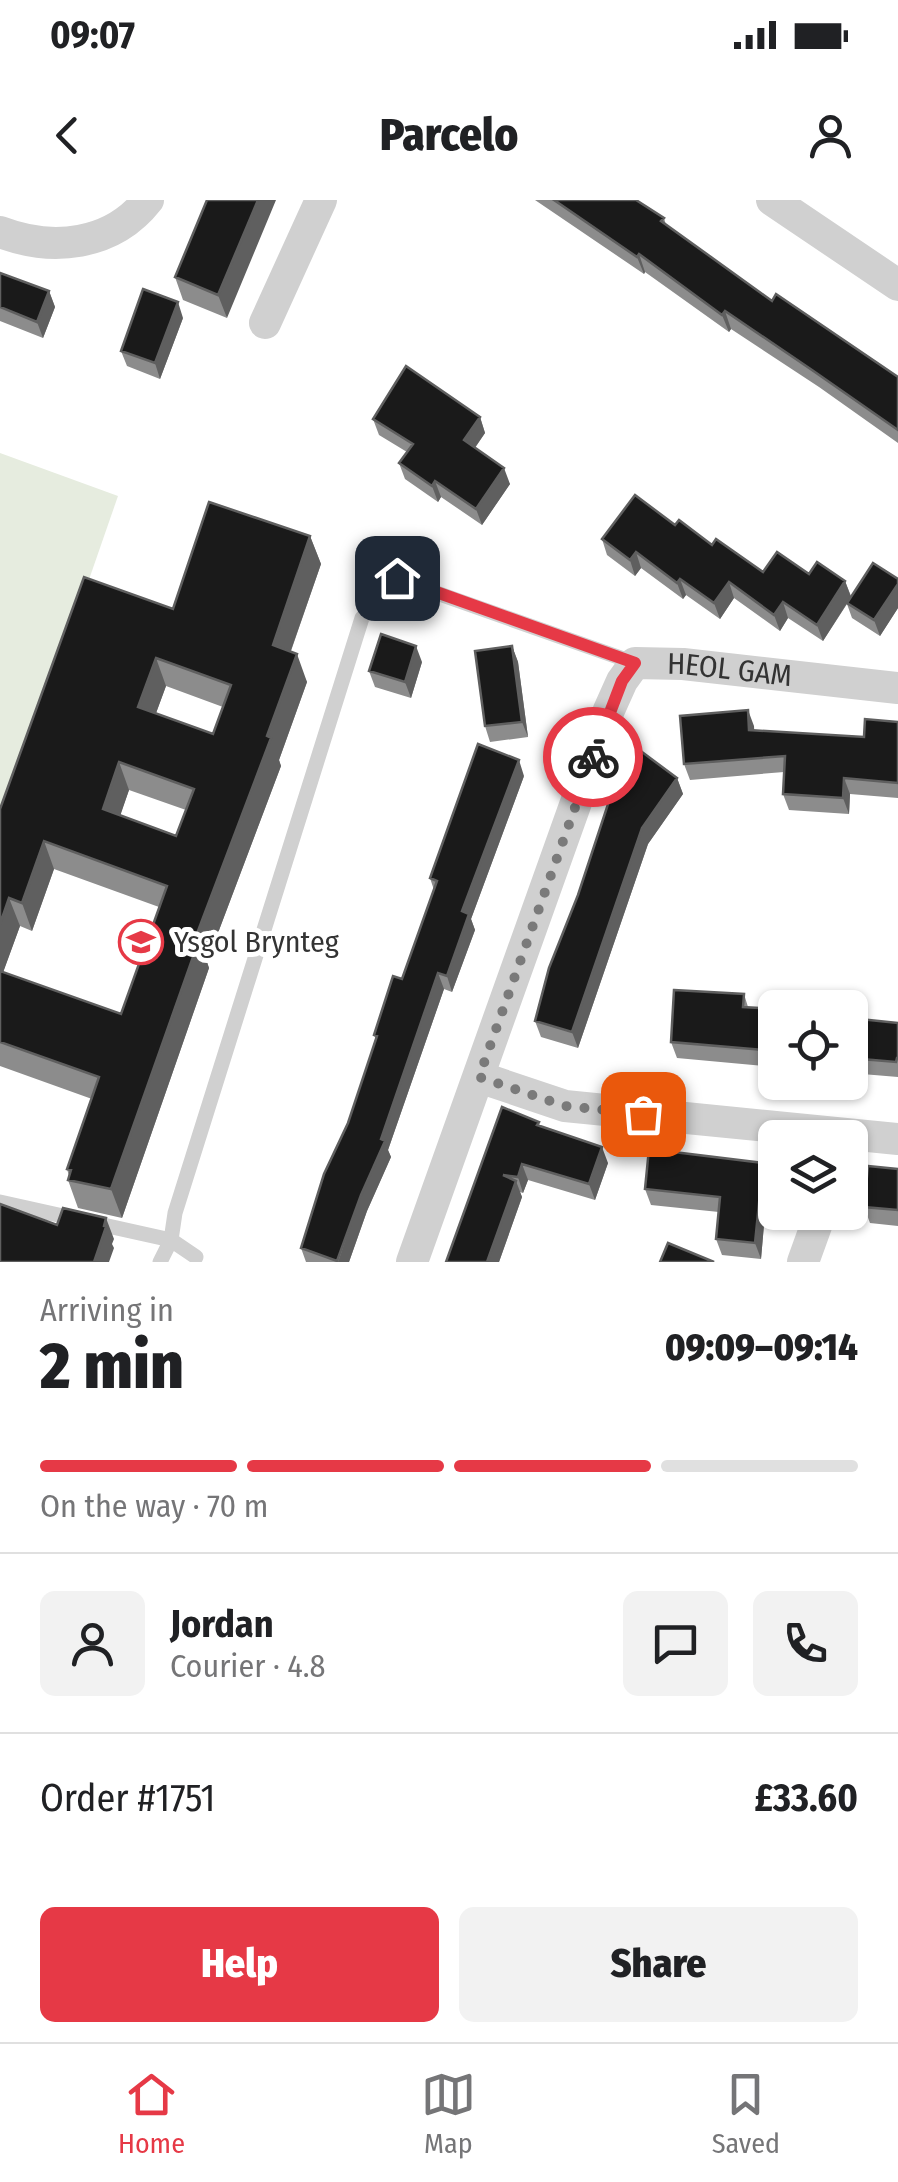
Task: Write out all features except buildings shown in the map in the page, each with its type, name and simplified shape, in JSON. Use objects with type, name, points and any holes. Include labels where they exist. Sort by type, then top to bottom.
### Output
[{"type":"street","points":[[0,232],[30,242],[70,244],[108,232],[148,200]]},
{"type":"street","points":[[772,200],[898,285]]},
{"type":"street","points":[[266,323],[311,203]]},
{"type":"street","points":[[412,1262],[609,710],[635,663]]},
{"type":"street","name":"HEOL GAM","points":[[635,663],[683,664],[898,688]]},
{"type":"street","points":[[479,1077],[565,1106],[758,1126]]},
{"type":"street","points":[[868,1137],[898,1139]]},
{"type":"street","points":[[803,1262],[815,1230]]},
{"type":"lane","name":"HEOL GAM","points":[[172,1240],[181,1194],[362,618],[397,578],[635,663]]},
{"type":"lane","points":[[0,1202],[172,1240],[196,1257]]},
{"type":"lane","points":[[160,1262],[172,1240]]},
{"type":"shaded area","points":[[0,453],[118,496],[0,836]]},
{"type":"way so far","points":[[593,757],[479,1077],[565,1106],[643,1114]]},
{"type":"place","name":"Ysgol Brynteg","points":[[141,942]]},
{"type":"route","points":[[397,578],[635,663],[609,710],[593,757]]}]
